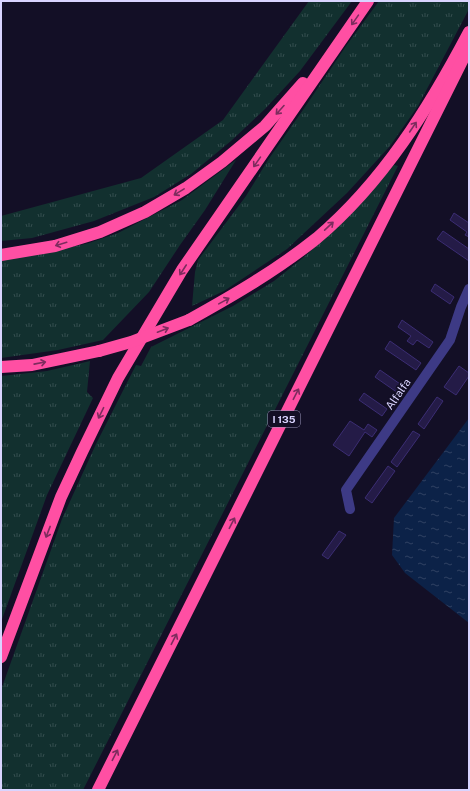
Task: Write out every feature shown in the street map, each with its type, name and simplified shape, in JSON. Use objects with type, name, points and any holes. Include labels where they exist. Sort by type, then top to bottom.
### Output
[{"type":"highway","points":[[1,657],[61,497],[118,378],[182,270],[368,1]]},
{"type":"highway","points":[[1,367],[32,365],[99,351],[131,342],[189,320],[243,290],[283,263],[317,238],[380,174],[428,106],[469,32]]},
{"type":"highway","points":[[1,255],[55,246],[100,232],[146,212],[186,188],[222,162],[265,126],[342,38]]},
{"type":"highway","name":"I 135","points":[[98,790],[469,47]]},
{"type":"lane","name":"Alfalfa","points":[[350,509],[346,490],[450,340],[461,307],[469,289]]},
{"type":"green space","points":[[309,1],[352,1],[300,71],[265,109],[231,141],[191,174],[154,197],[94,221],[32,238],[1,241],[1,216],[141,178],[223,120]]},
{"type":"green space","points":[[379,1],[469,1],[469,9],[418,106],[390,146],[347,193],[287,249],[224,291],[192,306],[195,272],[198,260],[246,196],[268,160],[346,46]]},
{"type":"green space","points":[[236,160],[205,210],[149,292],[103,340],[58,350],[1,358],[1,259],[42,254],[89,243],[118,233],[182,200]]},
{"type":"green space","points":[[394,165],[398,166],[83,790],[1,790],[1,690],[62,519],[96,444],[136,365],[141,366],[151,347],[233,306],[274,281],[304,257],[359,206]]},
{"type":"green space","points":[[90,361],[87,392],[93,398],[47,495],[1,622],[1,376],[47,371]]},
{"type":"water","points":[[469,418],[469,623],[405,573],[392,555],[394,518]]},
{"type":"building","points":[[454,213],[469,223],[469,237],[465,235],[467,232],[450,220]]},
{"type":"building","points":[[443,231],[469,249],[469,261],[437,239]]},
{"type":"building","points":[[435,284],[454,297],[450,304],[431,291]]},
{"type":"building","points":[[402,320],[433,342],[429,348],[417,340],[413,345],[407,341],[411,336],[398,327]]},
{"type":"building","points":[[390,341],[421,363],[416,370],[385,349]]},
{"type":"building","points":[[459,366],[469,373],[469,376],[456,395],[444,387]]},
{"type":"building","points":[[380,370],[403,386],[398,393],[375,377]]},
{"type":"building","points":[[364,393],[387,409],[382,416],[359,400]]},
{"type":"building","points":[[437,397],[443,401],[424,429],[418,424]]},
{"type":"building","points":[[350,421],[364,430],[368,424],[377,430],[372,437],[365,432],[349,456],[333,445]]},
{"type":"building","points":[[413,431],[420,435],[397,467],[391,462]]},
{"type":"building","points":[[388,466],[395,471],[372,503],[365,498]]},
{"type":"building","points":[[339,531],[346,535],[328,559],[322,555]]}]
